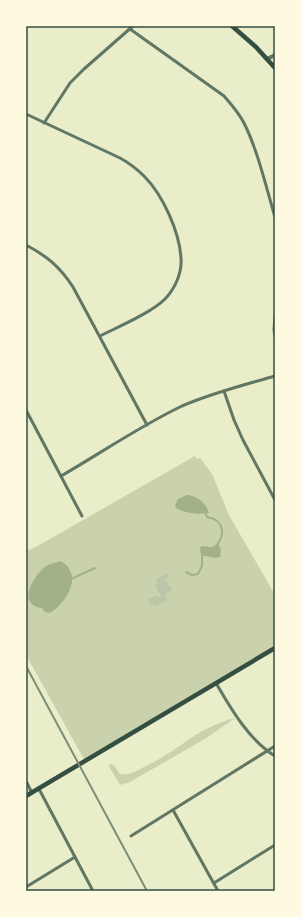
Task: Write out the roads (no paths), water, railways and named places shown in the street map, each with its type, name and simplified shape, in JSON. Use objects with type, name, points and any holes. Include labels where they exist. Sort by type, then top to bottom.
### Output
[{"type":"main road","points":[[232,26],[256,47],[275,68]]},
{"type":"main road","points":[[26,796],[275,648]]},
{"type":"street","points":[[44,123],[70,83],[132,27],[218,92],[234,107],[244,122],[275,217]]},
{"type":"street","points":[[267,59],[275,55]]},
{"type":"street","points":[[26,114],[120,158],[131,165],[154,187],[166,207],[180,249],[181,260],[180,274],[173,290],[165,299],[153,308],[100,336]]},
{"type":"street","points":[[26,245],[49,258],[65,274],[147,425]]},
{"type":"street","points":[[275,315],[275,336]]},
{"type":"street","points":[[61,476],[147,425],[184,406],[224,391],[275,376]]},
{"type":"street","points":[[224,391],[240,433],[275,500]]},
{"type":"street","points":[[26,410],[82,516]]},
{"type":"street","points":[[216,684],[244,725],[267,751],[275,756]]},
{"type":"street","points":[[132,836],[275,746]]},
{"type":"street","points":[[26,781],[32,793]]},
{"type":"street","points":[[39,789],[93,891]]},
{"type":"street","points":[[173,810],[218,891]]},
{"type":"street","points":[[214,883],[275,845]]},
{"type":"street","points":[[26,887],[75,857]]},
{"type":"waterway","points":[[206,514],[207,517],[217,521],[222,528],[221,537],[216,546]]},
{"type":"waterway","points":[[186,572],[192,575],[198,574],[202,566],[202,556],[205,554]]},
{"type":"waterway","points":[[71,579],[95,568]]},
{"type":"railway","points":[[26,666],[147,891]]}]
